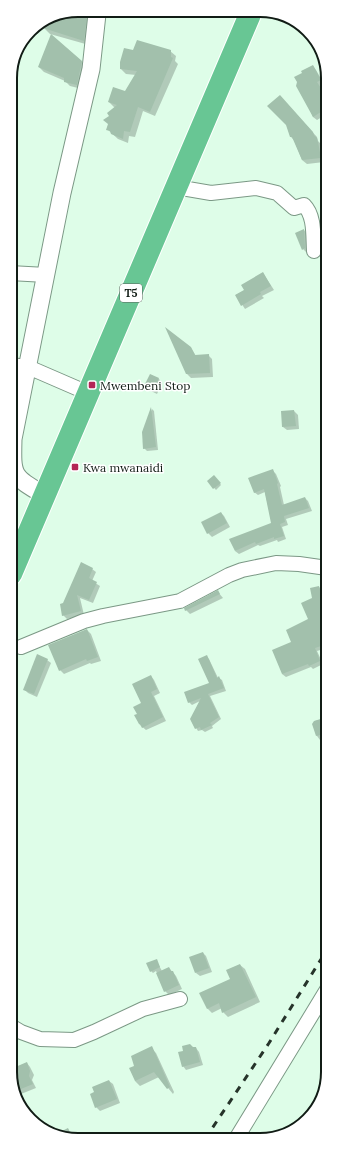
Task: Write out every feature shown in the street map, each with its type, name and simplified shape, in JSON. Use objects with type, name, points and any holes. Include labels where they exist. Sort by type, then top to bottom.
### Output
[{"type":"highway","name":"T5","points":[[17,560],[249,17]]},
{"type":"street","points":[[17,415],[28,367],[62,193],[91,69],[97,17]]},
{"type":"street","points":[[176,187],[211,193],[256,188],[277,193],[294,208],[304,205],[307,208],[311,219],[314,251]]},
{"type":"street","points":[[17,273],[46,275]]},
{"type":"street","points":[[17,366],[28,367],[88,393]]},
{"type":"street","points":[[17,475],[22,482],[44,495]]},
{"type":"street","points":[[20,647],[84,621],[180,601],[229,575],[242,570],[276,563],[321,567]]},
{"type":"street","points":[[17,1030],[40,1039],[74,1040],[143,1009],[180,999]]},
{"type":"street","points":[[240,1133],[321,999]]},
{"type":"building","points":[[87,17],[84,41],[43,28],[47,25],[66,18]]},
{"type":"building","points":[[51,34],[82,61],[77,85],[64,82],[64,78],[38,67]]},
{"type":"building","points":[[137,40],[171,50],[171,57],[173,58],[150,112],[138,107],[130,132],[124,131],[123,139],[106,130],[108,124],[103,120],[109,116],[107,113],[117,105],[108,102],[113,87],[125,91],[137,71],[120,69],[120,62],[124,48],[133,50]]},
{"type":"building","points":[[313,65],[321,80],[317,82],[321,88],[321,112],[313,117],[296,86],[297,82],[294,77],[302,73],[301,71]]},
{"type":"building","points":[[280,95],[317,138],[321,158],[302,160],[292,137],[290,137],[286,125],[267,106]]},
{"type":"building","points":[[304,229],[305,248],[302,250],[295,233]]},
{"type":"building","points":[[263,272],[271,286],[241,306],[235,295],[244,290],[241,285]]},
{"type":"building","points":[[165,327],[191,347],[195,355],[209,354],[210,373],[186,374]]},
{"type":"building","points":[[150,374],[159,378],[153,391],[144,386]]},
{"type":"building","points":[[151,407],[156,447],[143,449],[142,432]]},
{"type":"building","points":[[294,410],[296,426],[282,427],[281,411]]},
{"type":"building","points":[[273,469],[278,483],[282,505],[305,497],[309,508],[284,516],[285,522],[280,524],[284,536],[274,539],[274,537],[256,544],[255,542],[235,551],[229,539],[271,523],[264,489],[254,493],[248,478]]},
{"type":"building","points":[[214,475],[221,483],[213,489],[207,481]]},
{"type":"building","points":[[221,512],[227,523],[207,534],[201,522]]},
{"type":"building","points":[[81,562],[93,568],[89,578],[97,582],[89,600],[77,595],[81,611],[62,616],[60,604],[63,603]]},
{"type":"building","points":[[319,586],[321,593],[321,646],[315,648],[320,661],[282,674],[272,650],[291,642],[286,630],[308,619],[301,603],[312,598],[310,588]]},
{"type":"building","points":[[218,590],[220,594],[185,611],[184,608]]},
{"type":"building","points":[[87,629],[98,657],[87,661],[86,659],[59,671],[48,645]]},
{"type":"building","points":[[37,654],[48,659],[34,694],[23,690]]},
{"type":"building","points":[[207,655],[217,678],[219,676],[224,688],[208,694],[219,717],[210,723],[212,725],[201,730],[200,727],[195,729],[190,719],[201,698],[188,703],[184,692],[209,683],[198,659]]},
{"type":"building","points":[[151,675],[157,689],[151,692],[163,717],[142,728],[134,715],[137,714],[133,707],[141,703],[132,684]]},
{"type":"building","points":[[321,719],[321,735],[316,736],[312,724],[314,721]]},
{"type":"building","points":[[203,952],[209,968],[195,973],[189,957]]},
{"type":"building","points":[[157,959],[160,967],[150,972],[146,963]]},
{"type":"building","points":[[240,964],[256,997],[222,1013],[219,1003],[207,1009],[199,993],[230,979],[226,970]]},
{"type":"building","points":[[169,967],[171,971],[173,971],[179,985],[164,992],[156,973]]},
{"type":"building","points":[[190,1044],[193,1047],[196,1047],[200,1062],[182,1067],[178,1052],[183,1051],[182,1046]]},
{"type":"building","points":[[152,1046],[170,1087],[167,1089],[154,1072],[135,1081],[129,1068],[134,1066],[131,1056]]},
{"type":"building","points":[[27,1062],[30,1071],[29,1076],[33,1084],[19,1090],[17,1066]]},
{"type":"building","points":[[109,1080],[117,1099],[95,1108],[90,1094],[94,1092],[92,1087]]},
{"type":"building","points":[[68,1128],[70,1132],[66,1132],[62,1131]]},
{"type":"railway","points":[[209,1133],[269,1043],[321,959]]},
{"type":"place","name":"Mwembeni Stop","points":[[92,385]]},
{"type":"place","name":"Kwa mwanaidi","points":[[75,467]]}]
